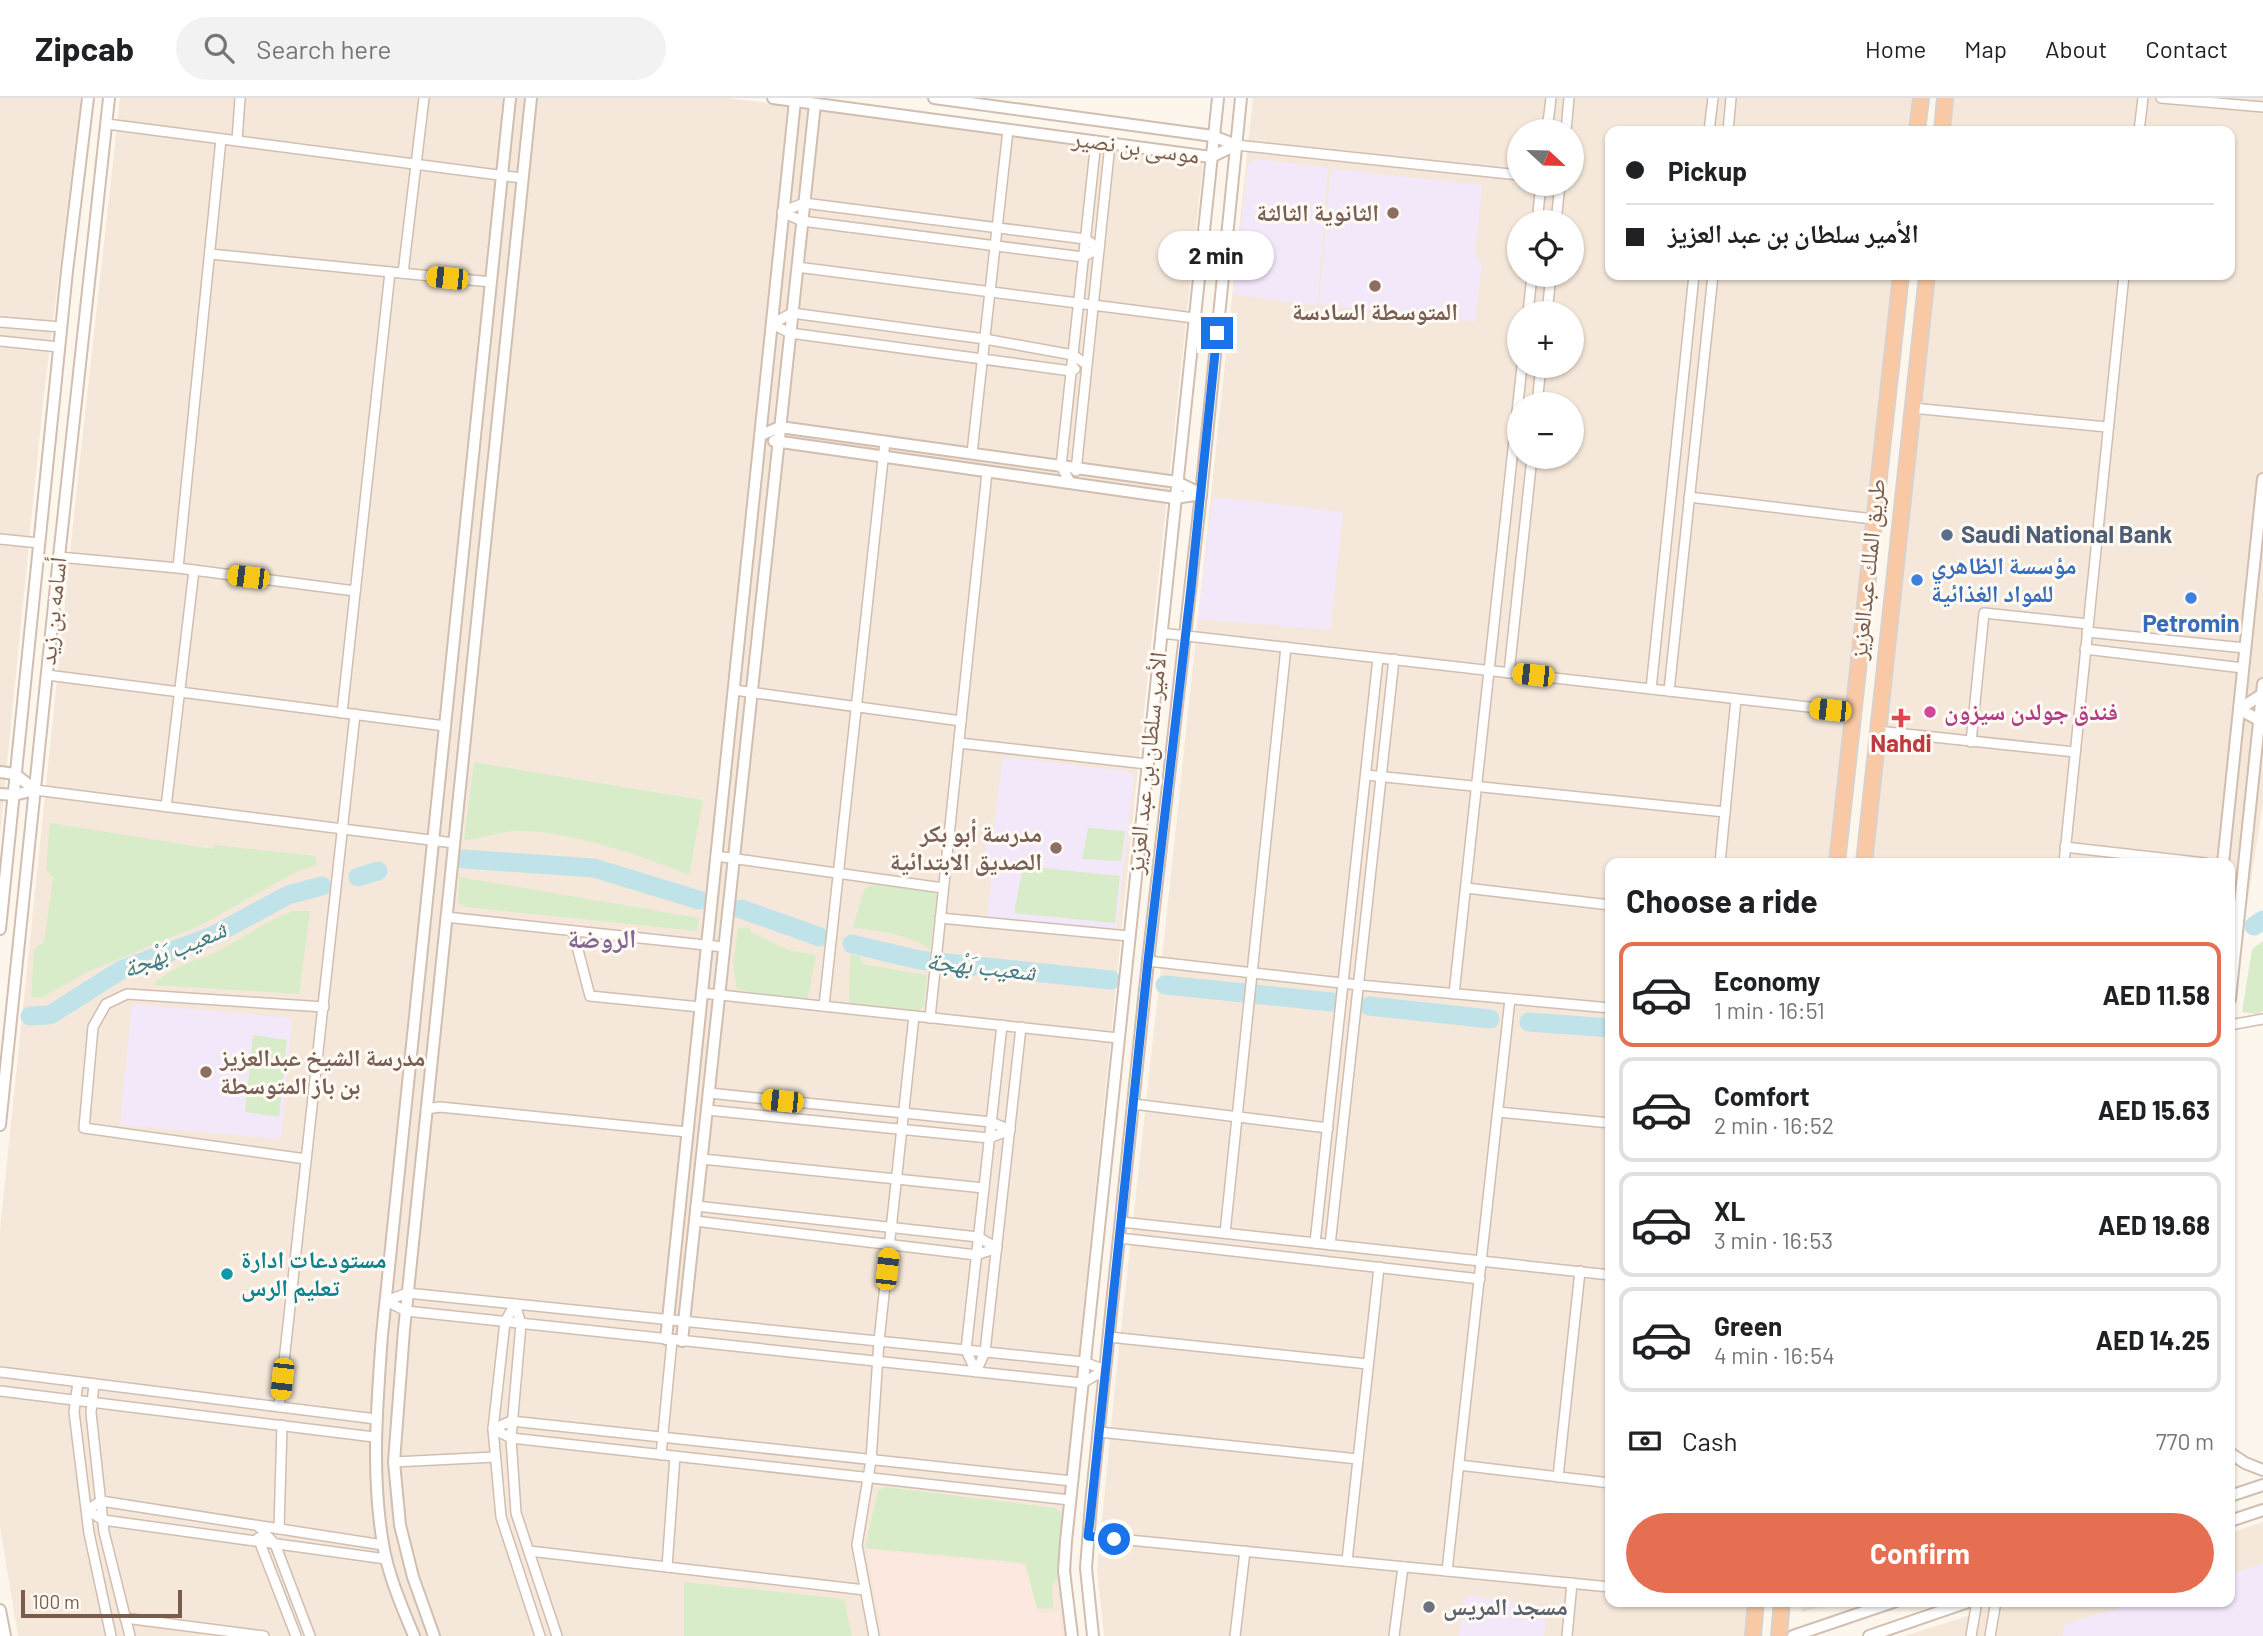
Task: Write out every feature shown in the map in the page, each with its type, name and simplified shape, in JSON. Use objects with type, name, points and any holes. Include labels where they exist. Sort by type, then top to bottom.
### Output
[{"type":"highway","points":[[1918,126],[1921,98]]},
{"type":"highway","points":[[1942,126],[1945,98]]},
{"type":"highway","name":"طريق الملك عبدالعزيز","points":[[1838,858],[1900,280]]},
{"type":"highway","name":"طريق الملك عبدالعزيز","points":[[1864,858],[1926,280]]},
{"type":"highway","points":[[1753,1636],[1755,1607]]},
{"type":"highway","points":[[1779,1636],[1781,1607]]},
{"type":"street","name":"أسامه بن زيد","points":[[0,922],[61,327],[88,98]]},
{"type":"street","name":"أسامه بن زيد","points":[[0,1125],[109,98]]},
{"type":"street","points":[[237,141],[240,98]]},
{"type":"street","points":[[403,273],[424,98]]},
{"type":"street","points":[[414,1636],[383,1545],[374,1437],[510,98]]},
{"type":"street","points":[[434,1636],[413,1577],[400,1525],[394,1462],[407,1293],[530,98]]},
{"type":"street","name":"موسى بن نصير","points":[[772,98],[1211,157],[1236,145]]},
{"type":"street","name":"موسى بن نصير","points":[[934,98],[1213,136],[1236,145]]},
{"type":"street","name":"الأمير سلطان بن عبد العزيز","points":[[1072,1636],[1064,1571],[1070,1500],[1218,98]]},
{"type":"street","name":"الأمير سلطان بن عبد العزيز","points":[[1093,1636],[1086,1568],[1098,1432],[1201,494],[1241,98]]},
{"type":"street","points":[[1548,119],[1551,98]]},
{"type":"street","points":[[1567,119],[1569,98]]},
{"type":"street","points":[[1710,126],[1713,98]]},
{"type":"street","points":[[1728,126],[1731,98]]},
{"type":"street","points":[[2140,126],[2143,98]]},
{"type":"street","points":[[2161,98],[2263,107]]},
{"type":"street","points":[[661,1455],[673,1340],[668,1319],[795,101]]},
{"type":"street","points":[[673,1340],[684,1321],[815,104]]},
{"type":"street","points":[[107,124],[522,178]]},
{"type":"street","points":[[972,453],[1008,130]]},
{"type":"street","points":[[178,568],[221,139]]},
{"type":"street","points":[[1070,482],[1061,466],[1096,141]]},
{"type":"street","points":[[1070,482],[1077,469],[1111,144]]},
{"type":"street","points":[[1236,145],[1507,174]]},
{"type":"street","points":[[782,212],[804,203],[1085,239],[1099,248]]},
{"type":"street","points":[[782,212],[802,221],[1083,257],[1099,248]]},
{"type":"street","points":[[210,254],[491,282]]},
{"type":"street","points":[[797,267],[1194,318]]},
{"type":"street","points":[[342,713],[390,272]]},
{"type":"street","points":[[1651,689],[1693,280]]},
{"type":"street","points":[[1669,691],[1712,280]]},
{"type":"street","points":[[2064,858],[2123,280]]},
{"type":"street","points":[[772,324],[792,313],[985,339],[1073,355],[1086,364]]},
{"type":"street","points":[[0,322],[61,327]]},
{"type":"street","points":[[772,324],[790,333],[983,359],[1071,370],[1086,364]]},
{"type":"street","points":[[0,341],[59,347]]},
{"type":"street","points":[[1454,994],[1521,378]]},
{"type":"street","points":[[1912,408],[2107,427]]},
{"type":"street","points":[[761,435],[780,427],[885,441],[1177,482],[1201,494]]},
{"type":"street","points":[[761,435],[778,443],[1175,498],[1201,494]]},
{"type":"street","points":[[824,1006],[885,441]]},
{"type":"street","points":[[1509,673],[1531,469]]},
{"type":"street","points":[[930,1017],[987,472]]},
{"type":"street","points":[[2224,858],[2263,479]]},
{"type":"street","points":[[1689,497],[1873,519]]},
{"type":"street","points":[[0,539],[39,543]]},
{"type":"street","points":[[59,557],[178,568],[355,591]]},
{"type":"street","points":[[166,807],[194,570]]},
{"type":"street","points":[[1971,742],[1984,613],[2245,648]]},
{"type":"street","points":[[1161,632],[1853,712]]},
{"type":"street","points":[[1225,1233],[1286,647]]},
{"type":"street","points":[[2085,649],[2243,668]]},
{"type":"street","points":[[1315,1243],[1378,657]]},
{"type":"street","points":[[1330,1245],[1394,659]]},
{"type":"street","points":[[47,675],[445,726]]},
{"type":"street","points":[[734,690],[961,721]]},
{"type":"street","points":[[2239,709],[2263,691]]},
{"type":"street","points":[[2235,954],[2263,691]]},
{"type":"street","points":[[1720,858],[1736,699]]},
{"type":"street","points":[[2239,709],[2261,720]]},
{"type":"street","points":[[279,1407],[355,714]]},
{"type":"street","points":[[1877,731],[2075,752]]},
{"type":"street","points":[[958,743],[1147,764]]},
{"type":"street","points":[[0,772],[16,774],[36,790]]},
{"type":"street","points":[[1366,775],[1725,812]]},
{"type":"street","points":[[0,794],[14,795],[36,790],[454,843]]},
{"type":"street","points":[[2065,847],[2161,858]]},
{"type":"street","points":[[716,856],[943,888]]},
{"type":"street","points":[[1466,888],[1605,904]]},
{"type":"street","points":[[446,918],[724,947]]},
{"type":"street","points":[[940,918],[1129,936]]},
{"type":"street","points":[[573,931],[590,996],[700,1007]]},
{"type":"street","points":[[1148,961],[1359,985],[1605,1008]]},
{"type":"street","points":[[702,993],[1118,1038]]},
{"type":"street","points":[[306,1159],[84,1128],[93,1027],[106,1004],[127,994],[324,1007]]},
{"type":"street","points":[[1447,1571],[1510,999]]},
{"type":"street","points":[[874,1636],[857,1545],[871,1460],[879,1341],[914,1016]]},
{"type":"street","points":[[2235,1025],[2263,1019]]},
{"type":"street","points":[[976,1372],[966,1350],[1002,1025]]},
{"type":"street","points":[[976,1372],[985,1352],[1021,1027]]},
{"type":"street","points":[[709,1093],[991,1122],[1010,1130]]},
{"type":"street","points":[[1133,1104],[1328,1128]]},
{"type":"street","points":[[426,1109],[440,1107],[687,1132]]},
{"type":"street","points":[[707,1110],[989,1138],[1010,1130]]},
{"type":"street","points":[[1499,1112],[1605,1123]]},
{"type":"street","points":[[702,1159],[984,1188]]},
{"type":"street","points":[[696,1206],[978,1237],[997,1248]]},
{"type":"street","points":[[695,1222],[976,1255],[997,1248]]},
{"type":"street","points":[[1121,1222],[1605,1274]]},
{"type":"street","points":[[1119,1238],[1480,1279]]},
{"type":"street","points":[[1347,1561],[1379,1267]]},
{"type":"street","points":[[1558,1477],[1580,1271]]},
{"type":"street","points":[[386,1301],[407,1293],[1084,1362],[1105,1370]]},
{"type":"street","points":[[386,1301],[406,1311],[1082,1383],[1105,1370]]},
{"type":"street","points":[[515,1304],[505,1322],[493,1429],[495,1457],[500,1517],[540,1636]]},
{"type":"street","points":[[515,1304],[521,1324],[511,1421],[516,1513],[557,1636]]},
{"type":"street","points":[[1109,1337],[1368,1364]]},
{"type":"street","points":[[0,1372],[376,1419]]},
{"type":"street","points":[[78,1382],[74,1412],[89,1533],[111,1636]]},
{"type":"street","points":[[94,1384],[91,1413],[103,1520],[130,1636]]},
{"type":"street","points":[[0,1391],[374,1437]]},
{"type":"street","points":[[493,1429],[511,1421],[1072,1481]]},
{"type":"street","points":[[279,1529],[282,1425]]},
{"type":"street","points":[[493,1429],[511,1438],[1070,1500]]},
{"type":"street","points":[[1098,1432],[1358,1459]]},
{"type":"street","points":[[667,1567],[675,1456]]},
{"type":"street","points":[[2235,1456],[2263,1470]]},
{"type":"street","points":[[394,1462],[495,1457]]},
{"type":"street","points":[[1459,1465],[1605,1482]]},
{"type":"street","points":[[2235,1494],[2263,1485]]},
{"type":"street","points":[[87,1510],[101,1501],[383,1545]]},
{"type":"street","points":[[87,1510],[103,1520],[386,1559]]},
{"type":"street","points":[[2235,1519],[2263,1510]]},
{"type":"street","points":[[258,1526],[258,1541],[296,1636]]},
{"type":"street","points":[[258,1526],[275,1544],[310,1636]]},
{"type":"street","points":[[1088,1536],[1605,1586]]},
{"type":"street","points":[[529,1551],[866,1590]]},
{"type":"street","points":[[1235,1636],[1245,1552]]},
{"type":"street","points":[[1394,1636],[1403,1567]]},
{"type":"street","points":[[1567,1636],[1572,1583]]},
{"type":"street","points":[[1793,1636],[1878,1607]]},
{"type":"street","points":[[1869,1636],[1954,1607]]},
{"type":"street","points":[[1972,1636],[1976,1607]]},
{"type":"street","points":[[1990,1636],[1995,1607]]},
{"type":"street","points":[[0,1611],[5,1636]]},
{"type":"street","points":[[125,1618],[264,1636]]},
{"type":"shaded area","points":[[0,98],[81,98],[43,402],[0,835]]},
{"type":"shaded area","points":[[120,98],[729,98],[1203,163],[1067,1470],[1075,1636],[18,1636],[0,1527],[0,1229]]},
{"type":"shaded area","points":[[1253,98],[1912,98],[1909,126],[1605,126],[1605,280],[1892,280],[1831,858],[1605,858],[1605,1607],[1750,1607],[1748,1636],[1104,1636],[1097,1570]]},
{"type":"shaded area","points":[[1953,98],[2263,98],[2263,803],[2235,983],[2235,858],[1870,858],[1932,280],[2235,280],[2235,126],[1950,126]]},
{"type":"shaded area","points":[[1256,159],[1328,168],[1317,306],[1233,294],[1248,164]]},
{"type":"shaded area","points":[[1331,169],[1482,185],[1475,254],[1482,265],[1475,322],[1319,304]]},
{"type":"shaded area","points":[[1213,497],[1343,512],[1330,630],[1198,619]]},
{"type":"shaded area","name":"مدرسة أبو بكر الصديق الابتدائية","points":[[1003,757],[1127,771],[1134,776],[1116,932],[987,918],[993,864],[984,862],[986,844],[992,843]]},
{"type":"shaded area","name":"مدرسة الشيخ عبدالعزيز بن باز المتوسطة","points":[[132,1004],[292,1018],[281,1139],[120,1125]]},
{"type":"shaded area","points":[[2263,1522],[2263,1636],[1904,1636],[1996,1607],[2235,1607],[2235,1531]]},
{"type":"shaded area","points":[[867,1550],[1026,1565],[1039,1614],[1060,1612],[1062,1636],[883,1636]]},
{"type":"shaded area","points":[[2263,1564],[2263,1636],[2063,1636],[2064,1625],[2122,1607],[2235,1607],[2235,1572]]},
{"type":"shaded area","points":[[1468,1595],[1536,1605],[1546,1611],[1544,1636],[1459,1636],[1463,1603]]},
{"type":"shaded area","points":[[1802,1607],[1820,1607],[1801,1613]]},
{"type":"green space","points":[[474,762],[703,800],[689,875],[627,852],[560,835],[517,831],[464,840]]},
{"type":"green space","points":[[50,823],[213,849],[214,845],[315,856],[317,865],[294,873],[199,926],[87,972],[41,998],[31,997],[34,949],[44,942],[53,877],[46,870]]},
{"type":"green space","points":[[1088,828],[1125,831],[1121,861],[1082,859]]},
{"type":"green space","points":[[1023,866],[1120,876],[1115,923],[1014,913]]},
{"type":"green space","points":[[459,877],[699,918],[697,931],[465,907],[458,903]]},
{"type":"green space","points":[[872,884],[933,892],[937,895],[930,950],[905,937],[853,927],[864,890]]},
{"type":"green space","points":[[293,911],[310,911],[299,994],[153,985],[175,969],[216,952]]},
{"type":"green space","points":[[738,928],[750,928],[751,932],[788,950],[816,955],[808,998],[788,997],[786,1000],[737,989],[733,964]]},
{"type":"green space","points":[[2263,941],[2263,1011],[2257,1014],[2242,1012],[2252,949]]},
{"type":"green space","points":[[850,955],[859,956],[863,964],[927,975],[924,1006],[918,1012],[849,1006]]},
{"type":"green space","points":[[253,1035],[287,1040],[279,1117],[245,1112]]},
{"type":"green space","points":[[886,1487],[1055,1508],[1061,1512],[1060,1574],[1052,1586],[1053,1608],[1037,1609],[1025,1563],[865,1548],[878,1490]]},
{"type":"green space","points":[[684,1582],[844,1599],[852,1636],[684,1636]]},
{"type":"waterway","name":"شعيب بَهْجة","points":[[463,859],[594,868],[699,900]]},
{"type":"waterway","name":"شعيب بَهْجة","points":[[358,877],[378,871]]},
{"type":"waterway","name":"شعيب بَهْجة","points":[[30,1016],[50,1015],[121,970],[212,936],[288,895],[322,886]]},
{"type":"waterway","name":"شعيب بَهْجة","points":[[741,909],[820,937]]},
{"type":"waterway","name":"شعيب بَهْجة","points":[[2254,926],[2263,920]]},
{"type":"waterway","name":"شعيب بَهْجة","points":[[852,944],[919,960],[1111,980]]},
{"type":"waterway","name":"شعيب بَهْجة","points":[[1165,985],[1332,1002]]},
{"type":"waterway","name":"شعيب بَهْجة","points":[[1369,1006],[1490,1019]]},
{"type":"waterway","name":"شعيب بَهْجة","points":[[1529,1022],[1605,1028]]},
{"type":"place","name":"الثانوية الثالثة","points":[[1393,213]]},
{"type":"place","name":"المتوسطة السادسة","points":[[1375,286]]},
{"type":"place","name":"Saudi National Bank","points":[[1947,535]]},
{"type":"place","name":"مؤسسة الظاهري للمواد الغذائية","points":[[1917,580]]},
{"type":"place","name":"Petromin","points":[[2191,598]]},
{"type":"place","name":"فندق جولدن سيزون","points":[[1930,712]]},
{"type":"place","name":"Nahdi","points":[[1901,718]]},
{"type":"place","name":"مدرسة أبو بكر الصديق الابتدائية","points":[[1056,848]]},
{"type":"place","name":"مدرسة الشيخ عبدالعزيز بن باز المتوسطة","points":[[206,1072]]},
{"type":"place","name":"مستودعات ادارة تعليم الرس","points":[[227,1274]]},
{"type":"place","name":"مسجد المريس","points":[[1429,1607]]},
{"type":"district","name":"الروضة","points":[[602,939]]},
{"type":"route","points":[[1114,1539],[1088,1536],[1217,333]]}]
